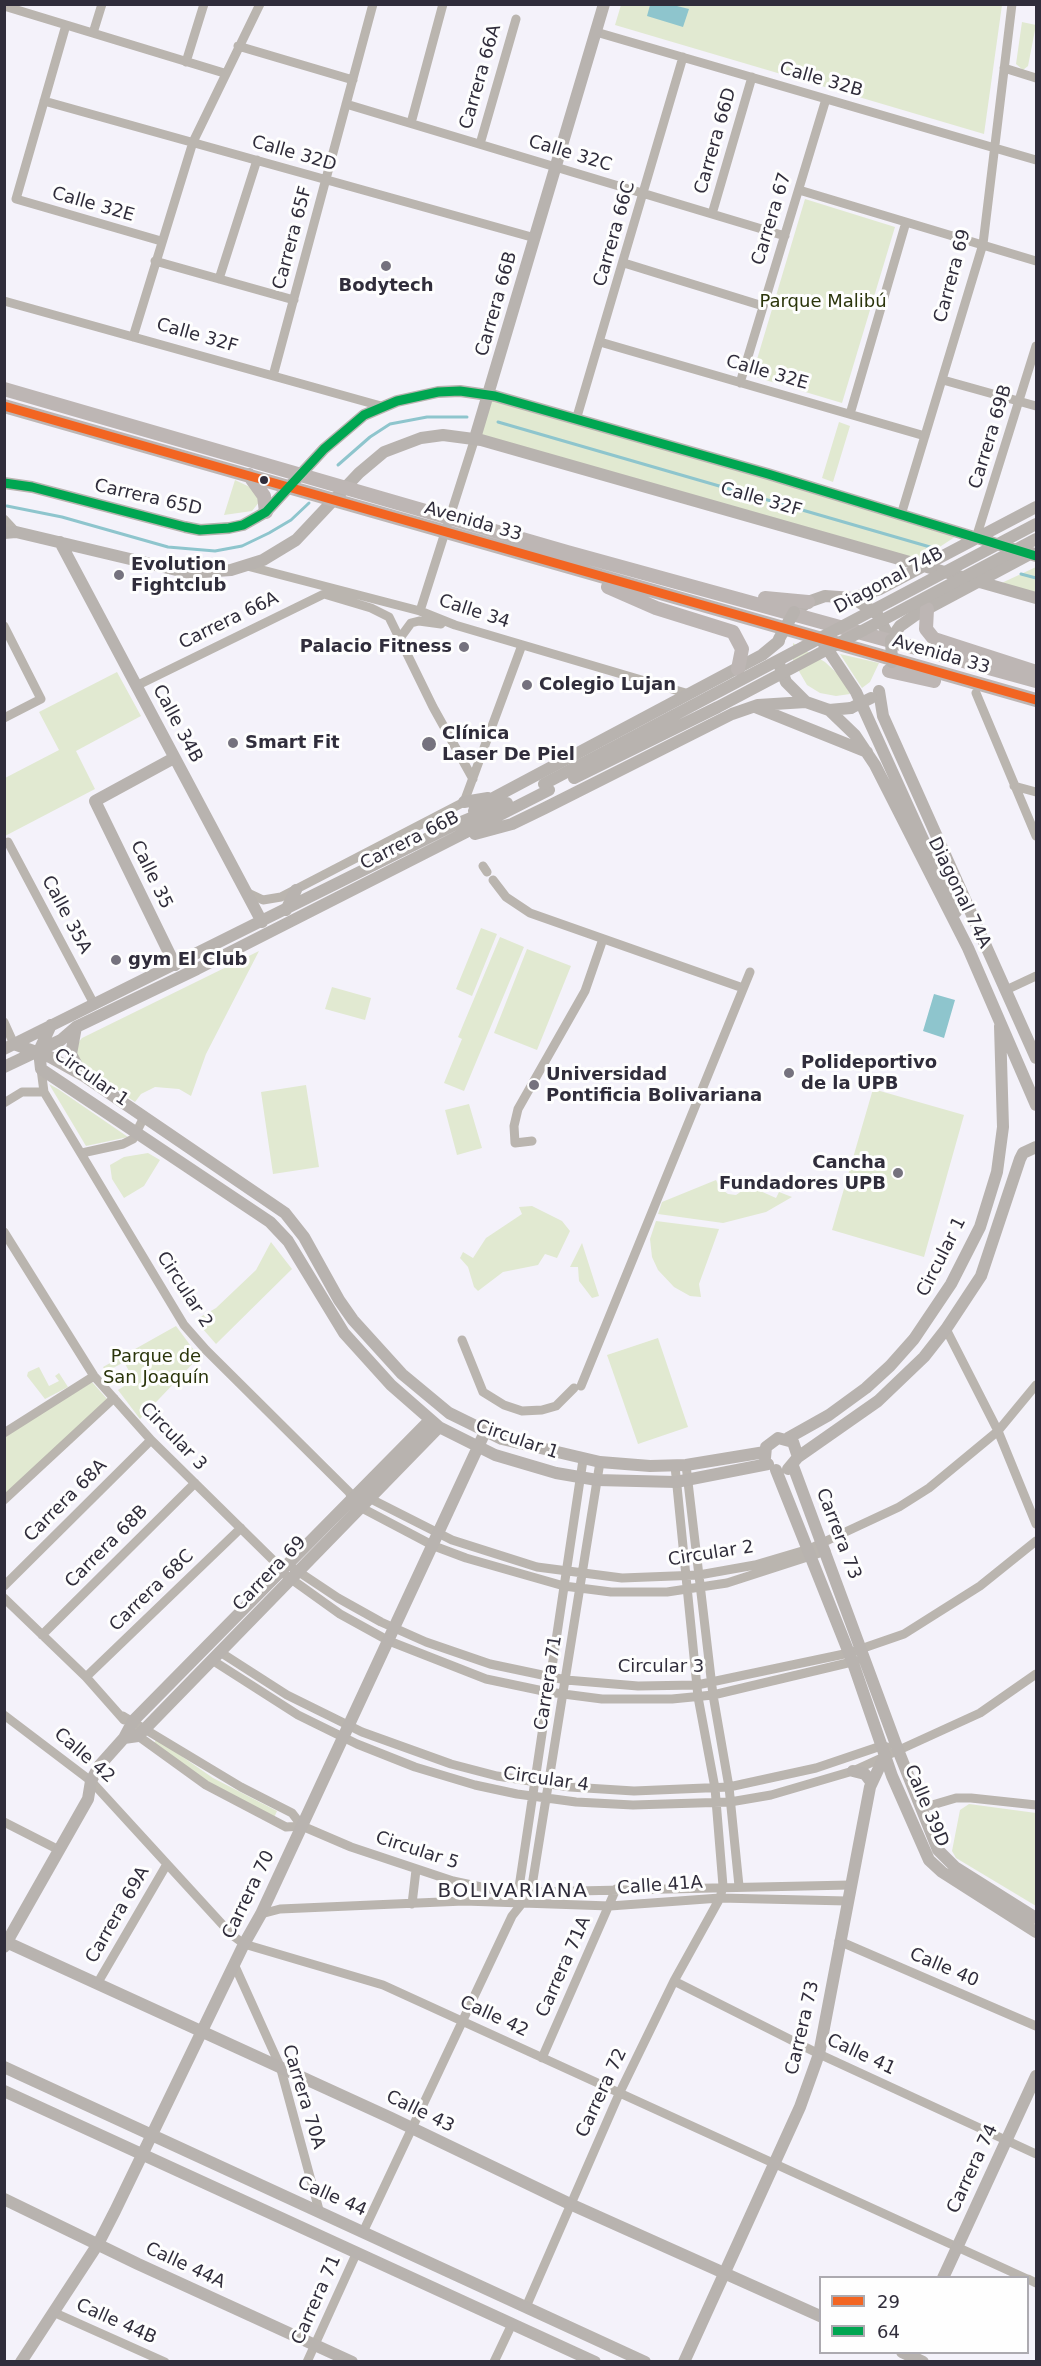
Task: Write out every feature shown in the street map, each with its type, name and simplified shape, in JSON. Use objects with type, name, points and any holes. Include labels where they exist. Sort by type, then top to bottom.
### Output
[{"type":"main road","name":"Avenida 33","points":[[4,389],[567,552],[1036,681]]},
{"type":"main road","name":"Avenida 33","points":[[4,406],[291,487],[565,568],[1036,700]]},
{"type":"main road","points":[[249,475],[260,488],[266,512]]},
{"type":"main road","points":[[567,552],[641,563],[776,601],[808,602]]},
{"type":"main road","points":[[565,568],[656,608],[733,633],[742,649],[738,669]]},
{"type":"main road","points":[[927,609],[926,629],[933,639],[1036,672]]},
{"type":"main road","points":[[891,667],[976,693],[1036,708]]},
{"type":"street","points":[[93,33],[102,4]]},
{"type":"street","points":[[186,62],[204,4]]},
{"type":"street","points":[[133,337],[193,142],[224,73],[260,4]]},
{"type":"street","name":"Carrera 65F","points":[[273,376],[373,4]]},
{"type":"street","points":[[411,123],[443,4]]},
{"type":"street","name":"Carrera 66B","points":[[420,611],[488,399],[604,4]]},
{"type":"street","name":"Carrera 69","points":[[901,515],[983,244],[1011,4]]},
{"type":"street","points":[[4,6],[22,8],[66,25],[224,73]]},
{"type":"street","name":"Carrera 66A","points":[[480,144],[516,20]]},
{"type":"street","points":[[44,101],[66,25]]},
{"type":"street","name":"Calle 32B","points":[[596,32],[1036,160]]},
{"type":"street","points":[[238,46],[353,80]]},
{"type":"street","name":"Carrera 66C","points":[[576,420],[683,57]]},
{"type":"street","points":[[1004,68],[1036,78]]},
{"type":"street","name":"Carrera 66D","points":[[712,214],[752,77]]},
{"type":"street","name":"Carrera 67","points":[[740,382],[826,99]]},
{"type":"street","name":"Calle 32D","points":[[44,101],[535,238]]},
{"type":"street","name":"Calle 32E","points":[[44,101],[16,200],[161,241]]},
{"type":"street","name":"Calle 32C","points":[[346,104],[785,236]]},
{"type":"street","points":[[219,279],[257,160]]},
{"type":"street","points":[[799,190],[1036,261]]},
{"type":"street","points":[[850,414],[906,222]]},
{"type":"street","points":[[155,261],[294,300]]},
{"type":"street","points":[[624,263],[762,306]]},
{"type":"street","name":"Calle 32F","points":[[4,301],[381,406]]},
{"type":"street","name":"Calle 32E","points":[[600,342],[925,436]]},
{"type":"street","name":"Carrera 69B","points":[[976,538],[1036,346]]},
{"type":"street","points":[[943,380],[1036,406]]},
{"type":"street","name":"Carrera 65D","points":[[4,483],[200,530],[243,525],[266,512],[344,432],[364,415],[381,406],[438,392],[460,391],[488,399]]},
{"type":"street","name":"Calle 32F","points":[[488,399],[576,420],[1034,553]]},
{"type":"street","points":[[4,519],[10,533],[60,542],[196,574],[247,566],[281,551],[296,540],[372,460],[396,446],[443,435],[477,434]]},
{"type":"street","name":"Calle 32F","points":[[477,434],[1036,598]]},
{"type":"street","points":[[454,825],[495,797],[762,655],[779,640],[794,612],[808,602],[825,596],[853,598],[896,580],[1036,507]]},
{"type":"street","name":"Diagonal 74B","points":[[825,641],[1036,524]]},
{"type":"street","name":"Diagonal 74B","points":[[825,641],[1036,539]]},
{"type":"street","name":"Calle 34B","points":[[60,542],[262,922]]},
{"type":"street","points":[[998,544],[1004,551],[1008,565]]},
{"type":"street","points":[[891,640],[906,621],[1034,553]]},
{"type":"street","points":[[896,580],[897,558]]},
{"type":"street","name":"Calle 34","points":[[247,566],[420,611],[455,625],[689,694]]},
{"type":"street","name":"Carrera 66A","points":[[136,686],[337,588]]},
{"type":"street","points":[[324,594],[389,617],[432,706],[473,779]]},
{"type":"street","points":[[454,841],[512,824],[732,714],[754,706],[806,702],[829,710],[851,708],[874,694],[891,667],[891,640],[877,614],[853,598]]},
{"type":"street","points":[[399,638],[411,624],[419,621],[455,625]]},
{"type":"street","points":[[4,626],[41,699],[4,718]]},
{"type":"street","points":[[779,640],[777,655],[786,682],[806,702]]},
{"type":"street","points":[[825,641],[856,692],[869,719],[951,897],[968,948]]},
{"type":"street","name":"Carrera 66B","points":[[4,1067],[62,1040],[76,1027],[454,841],[547,787],[825,641]]},
{"type":"street","points":[[464,802],[522,645]]},
{"type":"street","points":[[709,684],[715,705],[727,714],[732,714]]},
{"type":"street","points":[[976,693],[1036,836]]},
{"type":"street","name":"Diagonal 74A","points":[[874,694],[1036,1058]]},
{"type":"street","points":[[754,706],[834,736],[868,753]]},
{"type":"street","name":"Diagonal 74A","points":[[829,710],[850,729],[868,753],[968,948],[1036,1105]]},
{"type":"street","points":[[659,711],[670,717],[676,728],[677,735],[672,745]]},
{"type":"street","name":"Calle 35","points":[[174,758],[95,801],[175,965]]},
{"type":"street","points":[[1014,786],[1036,792]]},
{"type":"street","name":"Carrera 66B","points":[[9,1046],[454,825],[547,787]]},
{"type":"street","points":[[464,802],[495,797]]},
{"type":"street","name":"Carrera 66B","points":[[246,892],[269,900],[296,890],[464,802]]},
{"type":"street","name":"Calle 35A","points":[[6,843],[94,1004]]},
{"type":"street","points":[[487,873],[506,897],[530,913],[743,988]]},
{"type":"street","points":[[286,910],[296,890]]},
{"type":"street","points":[[532,1141],[515,1143],[514,1126],[518,1109],[585,991],[603,939]]},
{"type":"street","points":[[462,1340],[476,1380],[492,1400],[515,1409],[531,1412],[556,1406],[577,1387],[750,972]]},
{"type":"street","points":[[1006,990],[1036,976]]},
{"type":"street","points":[[4,1022],[9,1046],[39,1052],[51,1025]]},
{"type":"street","name":"Circular 1","points":[[788,1438],[829,1415],[866,1388],[914,1339],[936,1309],[980,1227],[997,1172],[1003,1127],[1000,1026]]},
{"type":"street","points":[[76,1027],[72,1054],[84,1076]]},
{"type":"street","name":"Circular 1","points":[[39,1052],[40,1067],[270,1222],[280,1232],[344,1333],[391,1385],[434,1424],[478,1448],[515,1462],[597,1480],[682,1482],[770,1462]]},
{"type":"street","name":"Circular 1","points":[[39,1052],[84,1076],[290,1218],[339,1300],[369,1339],[402,1374],[449,1413],[485,1432],[583,1460],[680,1466],[770,1462]]},
{"type":"street","points":[[21,1059],[40,1067]]},
{"type":"street","name":"Circular 2","points":[[40,1067],[44,1092],[193,1337],[358,1498],[434,1546],[499,1569],[564,1586],[639,1593],[687,1590],[748,1578],[824,1547],[921,1493],[998,1431],[1036,1385]]},
{"type":"street","points":[[4,1103],[22,1092],[44,1092]]},
{"type":"street","points":[[82,1153],[123,1144],[133,1139],[144,1117]]},
{"type":"street","points":[[795,1462],[796,1446],[788,1438],[773,1440],[770,1462],[785,1470],[878,1401],[924,1357],[946,1329],[981,1276],[1020,1159],[1023,1153],[1036,1147]]},
{"type":"street","points":[[987,1205],[1004,1212]]},
{"type":"street","name":"Circular 3","points":[[4,1232],[94,1376],[151,1440],[286,1570],[340,1614],[389,1641],[486,1679],[564,1695],[637,1700],[713,1695],[857,1656],[904,1635],[980,1586],[1036,1541]]},
{"type":"street","points":[[936,1309],[998,1431],[1036,1524]]},
{"type":"street","points":[[4,1432],[94,1376]]},
{"type":"street","points":[[4,1500],[114,1398]]},
{"type":"street","name":"Carrera 69","points":[[6,1943],[88,1799],[91,1781],[99,1766],[132,1728],[286,1570],[434,1424]]},
{"type":"street","name":"Carrera 70","points":[[21,2361],[98,2244],[234,1964],[261,1914],[440,1534],[485,1432]]},
{"type":"street","name":"Carrera 68A","points":[[4,1586],[151,1440]]},
{"type":"street","name":"Carrera 71","points":[[519,1905],[517,1890],[583,1460]]},
{"type":"street","name":"Carrera 71","points":[[531,1892],[548,1798],[600,1462]]},
{"type":"street","name":"Carrera 73","points":[[770,1462],[898,1750]]},
{"type":"street","name":"Carrera 73","points":[[684,2361],[800,2107],[819,2055],[850,1885],[872,1782],[883,1751],[824,1547],[795,1462]]},
{"type":"street","name":"Carrera 72","points":[[680,1466],[699,1575],[711,1684],[729,1787],[739,1886],[720,1898]]},
{"type":"street","name":"Carrera 72","points":[[526,2307],[619,2094],[674,1981],[720,1898],[723,1886],[717,1803],[698,1697],[687,1590],[682,1482]]},
{"type":"street","name":"Carrera 68B","points":[[42,1635],[195,1483]]},
{"type":"street","name":"Circular 2","points":[[358,1498],[440,1534],[506,1559],[582,1575],[622,1578],[699,1575],[810,1553]]},
{"type":"street","name":"Carrera 68C","points":[[86,1677],[241,1528]]},
{"type":"street","name":"Carrera 69","points":[[132,1728],[216,1656],[286,1570]]},
{"type":"street","name":"Circular 3","points":[[286,1570],[395,1628],[490,1664],[566,1680],[638,1686],[711,1684],[857,1656]]},
{"type":"street","name":"Circular 5","points":[[4,1598],[86,1677],[132,1728],[206,1785],[286,1827],[302,1826],[416,1870],[495,1890],[531,1892],[850,1885]]},
{"type":"street","name":"Circular 4","points":[[216,1656],[398,1761],[447,1777],[532,1796],[633,1805],[730,1802],[771,1795],[853,1771],[883,1751]]},
{"type":"street","points":[[486,1679],[490,1664]]},
{"type":"street","name":"Circular 4","points":[[346,1732],[497,1776],[549,1784],[634,1791],[729,1787],[883,1751],[898,1750],[980,1713],[1036,1674]]},
{"type":"street","name":"Calle 42","points":[[4,1715],[91,1781],[232,1935],[244,1944],[383,1985],[1022,2276]]},
{"type":"street","name":"Circular 5","points":[[132,1728],[292,1813],[302,1826]]},
{"type":"street","name":"Calle 39D","points":[[898,1750],[943,1858],[1036,1918]]},
{"type":"street","name":"Calle 39D","points":[[883,1751],[929,1860],[942,1872],[1036,1932]]},
{"type":"street","points":[[447,1777],[451,1764]]},
{"type":"street","points":[[853,1771],[865,1774],[872,1782]]},
{"type":"street","points":[[633,1805],[634,1791]]},
{"type":"street","points":[[922,1808],[956,1798],[1036,1805]]},
{"type":"street","points":[[4,1822],[59,1850]]},
{"type":"street","name":"Carrera 69A","points":[[97,1984],[167,1864]]},
{"type":"street","points":[[412,1904],[416,1870]]},
{"type":"street","name":"Carrera 71A","points":[[542,2058],[616,1889]]},
{"type":"street","points":[[364,2230],[461,2020],[519,1905],[531,1892]]},
{"type":"street","name":"Calle 41A","points":[[261,1914],[280,1909],[464,1901],[519,1905],[610,1906],[720,1898],[847,1901]]},
{"type":"street","name":"Calle 40","points":[[839,1941],[1036,2025]]},
{"type":"street","name":"Calle 43","points":[[6,1943],[280,2066],[570,2204],[819,2316]]},
{"type":"street","name":"Carrera 70A","points":[[234,1964],[280,2066],[319,2210]]},
{"type":"street","name":"Calle 41","points":[[674,1981],[819,2055],[1036,2154]]},
{"type":"street","name":"Calle 44","points":[[4,2067],[151,2136],[364,2230],[645,2361]]},
{"type":"street","name":"Carrera 74","points":[[943,2276],[1036,2076]]},
{"type":"street","points":[[4,2091],[595,2361]]},
{"type":"street","name":"Calle 44A","points":[[4,2199],[352,2361]]},
{"type":"street","name":"Carrera 71","points":[[307,2361],[357,2252]]},
{"type":"street","name":"Calle 44B","points":[[53,2312],[165,2361]]},
{"type":"street","points":[[494,2361],[512,2324]]},
{"type":"street","points":[[905,2355],[923,2361]]},
{"type":"green space","points":[[621,5],[1002,5],[984,134],[615,25]]},
{"type":"green space","points":[[1022,22],[1036,25],[1028,66],[1023,70],[1016,64]]},
{"type":"green space","name":"Parque Malibú","points":[[805,199],[895,227],[842,403],[752,376]]},
{"type":"green space","points":[[489,395],[961,533],[915,563],[475,438]]},
{"type":"green space","points":[[839,422],[850,426],[833,482],[822,478]]},
{"type":"green space","points":[[235,480],[252,488],[260,501],[252,511],[224,515]]},
{"type":"green space","points":[[1036,567],[1036,598],[995,586],[1021,574]]},
{"type":"green space","points":[[793,643],[825,662],[841,677],[850,694],[836,696],[820,693],[807,685],[793,661]]},
{"type":"green space","points":[[840,654],[879,663],[870,682],[862,688]]},
{"type":"green space","points":[[117,672],[141,716],[76,751],[95,789],[5,836],[5,778],[59,750],[39,712]]},
{"type":"green space","points":[[481,928],[497,934],[472,996],[456,989]]},
{"type":"green space","points":[[500,937],[524,947],[464,1091],[444,1083],[462,1039],[458,1037]]},
{"type":"green space","points":[[527,949],[571,966],[537,1050],[494,1033]]},
{"type":"green space","points":[[259,951],[206,1054],[191,1096],[179,1089],[155,1087],[141,1094],[135,1102],[82,1066],[77,1053],[78,1043],[82,1038]]},
{"type":"green space","points":[[332,987],[371,998],[365,1020],[325,1009]]},
{"type":"green space","points":[[49,1084],[58,1089],[128,1137],[86,1146]]},
{"type":"green space","points":[[306,1085],[319,1167],[273,1174],[261,1092]]},
{"type":"green space","name":"Cancha Fundadores UPB","points":[[873,1089],[964,1115],[924,1257],[832,1230]]},
{"type":"green space","points":[[469,1104],[482,1148],[457,1155],[445,1110]]},
{"type":"green space","points":[[148,1153],[160,1160],[144,1186],[124,1198],[112,1179],[110,1165],[124,1157]]},
{"type":"green space","points":[[716,1180],[720,1188],[728,1194],[736,1195],[749,1186],[776,1198],[779,1192],[792,1197],[766,1212],[723,1223],[658,1214],[662,1202]]},
{"type":"green space","points":[[532,1206],[562,1221],[570,1231],[557,1258],[545,1254],[538,1265],[503,1272],[478,1291],[474,1287],[468,1267],[460,1258],[463,1252],[473,1258],[486,1238],[522,1214],[519,1207]]},
{"type":"green space","points":[[656,1221],[719,1229],[699,1284],[701,1297],[690,1296],[674,1287],[658,1270],[652,1257],[650,1239]]},
{"type":"green space","points":[[271,1242],[292,1269],[216,1344],[195,1320],[216,1308],[256,1270]]},
{"type":"green space","points":[[582,1243],[599,1296],[592,1298],[579,1281],[578,1267],[570,1267]]},
{"type":"green space","name":"Parque de San Joaquín","points":[[176,1326],[199,1357],[140,1419],[118,1390],[134,1380],[124,1362],[106,1372],[103,1367]]},
{"type":"green space","points":[[658,1338],[688,1427],[638,1444],[607,1355]]},
{"type":"green space","points":[[39,1367],[49,1386],[59,1381],[55,1376],[59,1373],[68,1387],[45,1399],[27,1376],[28,1372]]},
{"type":"green space","name":"Parque de San Joaquín","points":[[92,1382],[108,1400],[5,1495],[5,1436]]},
{"type":"green space","points":[[157,1739],[213,1778],[277,1811],[274,1818],[210,1784],[153,1744]]},
{"type":"green space","points":[[969,1804],[1036,1813],[1036,1906],[956,1858],[952,1851],[960,1810]]},
{"type":"water","points":[[650,5],[673,5],[689,9],[683,27],[647,16]]},
{"type":"water","points":[[934,994],[955,1000],[944,1038],[923,1031]]},
{"type":"waterway","points":[[338,465],[370,437],[390,424],[427,417],[467,417]]},
{"type":"waterway","points":[[498,422],[937,549]]},
{"type":"waterway","points":[[7,506],[62,517],[168,547],[215,551],[242,546],[269,533],[291,520],[309,503]]},
{"type":"waterway","points":[[1021,574],[1036,578]]},
{"type":"transit line","name":"64","points":[[4,483],[32,487],[185,527],[200,530],[229,528],[243,525],[266,512],[324,449],[364,415],[397,401],[438,392],[460,391],[495,396],[768,474],[1036,556]]},
{"type":"transit line","name":"29","points":[[4,406],[1036,700]]},
{"type":"place","name":"Bodytech","points":[[386,266]]},
{"type":"place","name":"Evolution Fightclub","points":[[119,575]]},
{"type":"place","name":"Palacio Fitness","points":[[464,647]]},
{"type":"place","name":"Colegio Lujan","points":[[527,685]]},
{"type":"place","name":"Smart Fit","points":[[233,743]]},
{"type":"place","name":"Clínica Laser De Piel","points":[[429,744]]},
{"type":"place","name":"gym El Club","points":[[116,960]]},
{"type":"place","name":"Polideportivo de la UPB","points":[[789,1073]]},
{"type":"place","name":"Universidad Pontificia Bolivariana","points":[[534,1085]]},
{"type":"place","name":"Cancha Fundadores UPB","points":[[898,1173]]},
{"type":"district","name":"BOLIVARIANA","points":[[513,1892]]}]
